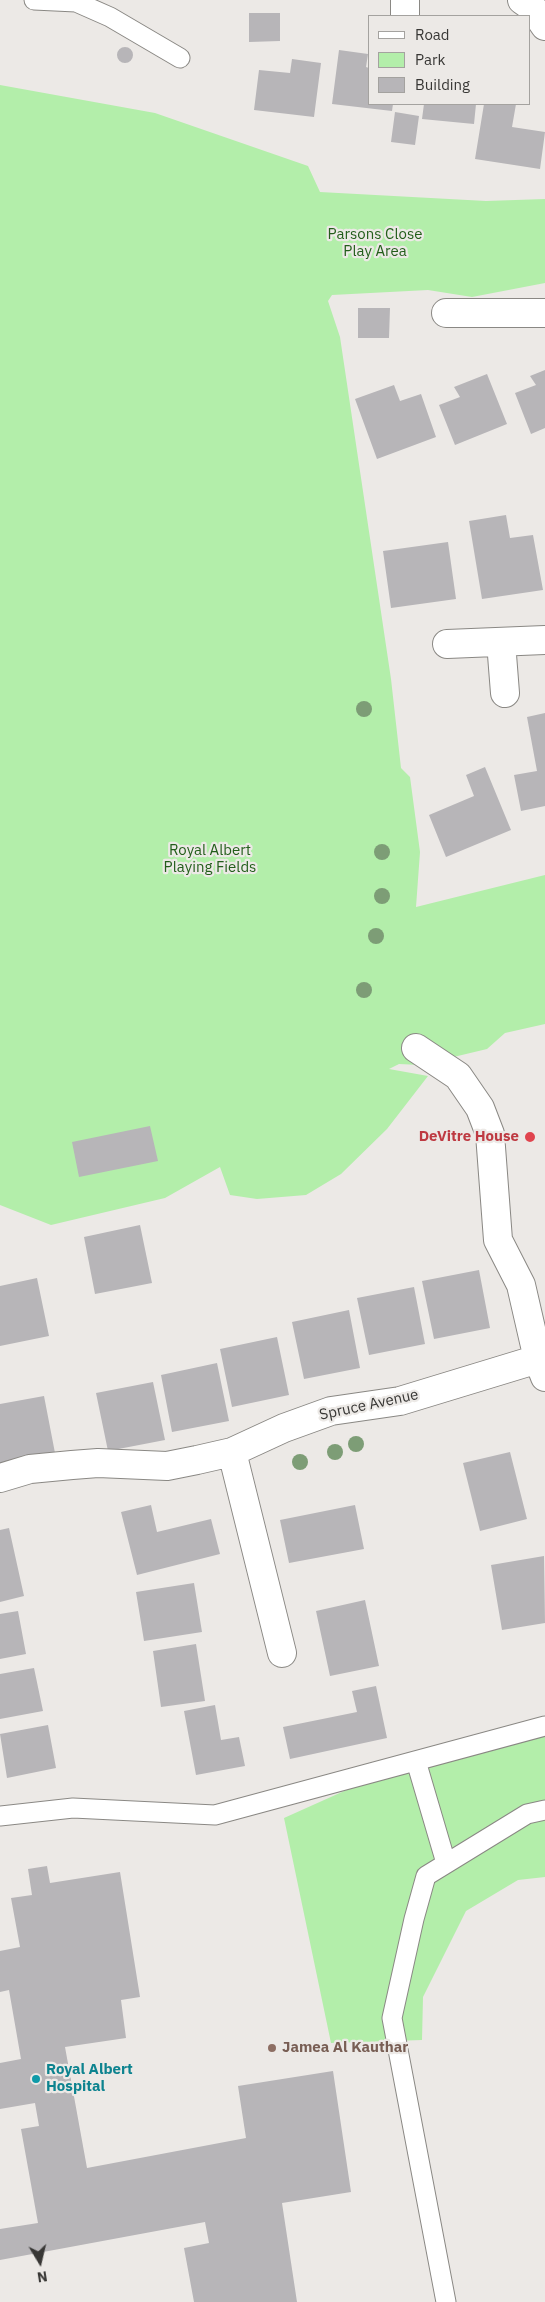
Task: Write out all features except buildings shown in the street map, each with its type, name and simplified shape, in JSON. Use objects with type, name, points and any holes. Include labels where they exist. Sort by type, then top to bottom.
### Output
[{"type":"street","points":[[404,15],[405,0]]},
{"type":"street","points":[[522,0],[532,7],[545,26]]},
{"type":"street","points":[[446,313],[545,313]]},
{"type":"street","points":[[447,644],[545,640]]},
{"type":"street","points":[[501,642],[505,693]]},
{"type":"street","points":[[416,1048],[458,1076],[480,1108],[490,1134],[498,1240],[521,1285],[541,1368]]},
{"type":"street","name":"Spruce Avenue","points":[[0,1478],[30,1469],[98,1463],[167,1466],[232,1452],[284,1428],[331,1411],[400,1401],[541,1368]]},
{"type":"street","points":[[232,1452],[282,1653]]},
{"type":"lane","points":[[34,0],[76,2],[110,17],[180,58]]},
{"type":"lane","points":[[0,1816],[73,1808],[215,1815],[545,1726]]},
{"type":"lane","points":[[416,1761],[446,1863]]},
{"type":"lane","points":[[446,2302],[392,2018],[426,1876],[527,1814],[545,1810]]},
{"type":"green space","name":"Royal Albert Playing Fields","points":[[0,85],[155,113],[308,166],[320,192],[486,201],[545,199],[545,283],[472,297],[428,290],[332,295],[328,301],[340,337],[391,679],[401,768],[410,777],[420,852],[416,907],[545,875],[545,1024],[505,1033],[487,1049],[420,1065],[399,1064],[389,1069],[428,1076],[387,1129],[341,1174],[306,1195],[257,1199],[230,1195],[220,1167],[165,1198],[51,1225],[0,1205]]},
{"type":"green space","points":[[545,1734],[545,1877],[518,1880],[466,1911],[423,1997],[422,2040],[331,2043],[284,1818],[362,1783]]},
{"type":"place","name":"DeVitre House","points":[[530,1137]]},
{"type":"place","name":"Jamea Al Kauthar","points":[[272,2048]]},
{"type":"place","name":"Royal Albert Hospital","points":[[36,2079]]},
{"type":"park label","name":"Parsons Close Play Area","points":[[375,244]]}]
